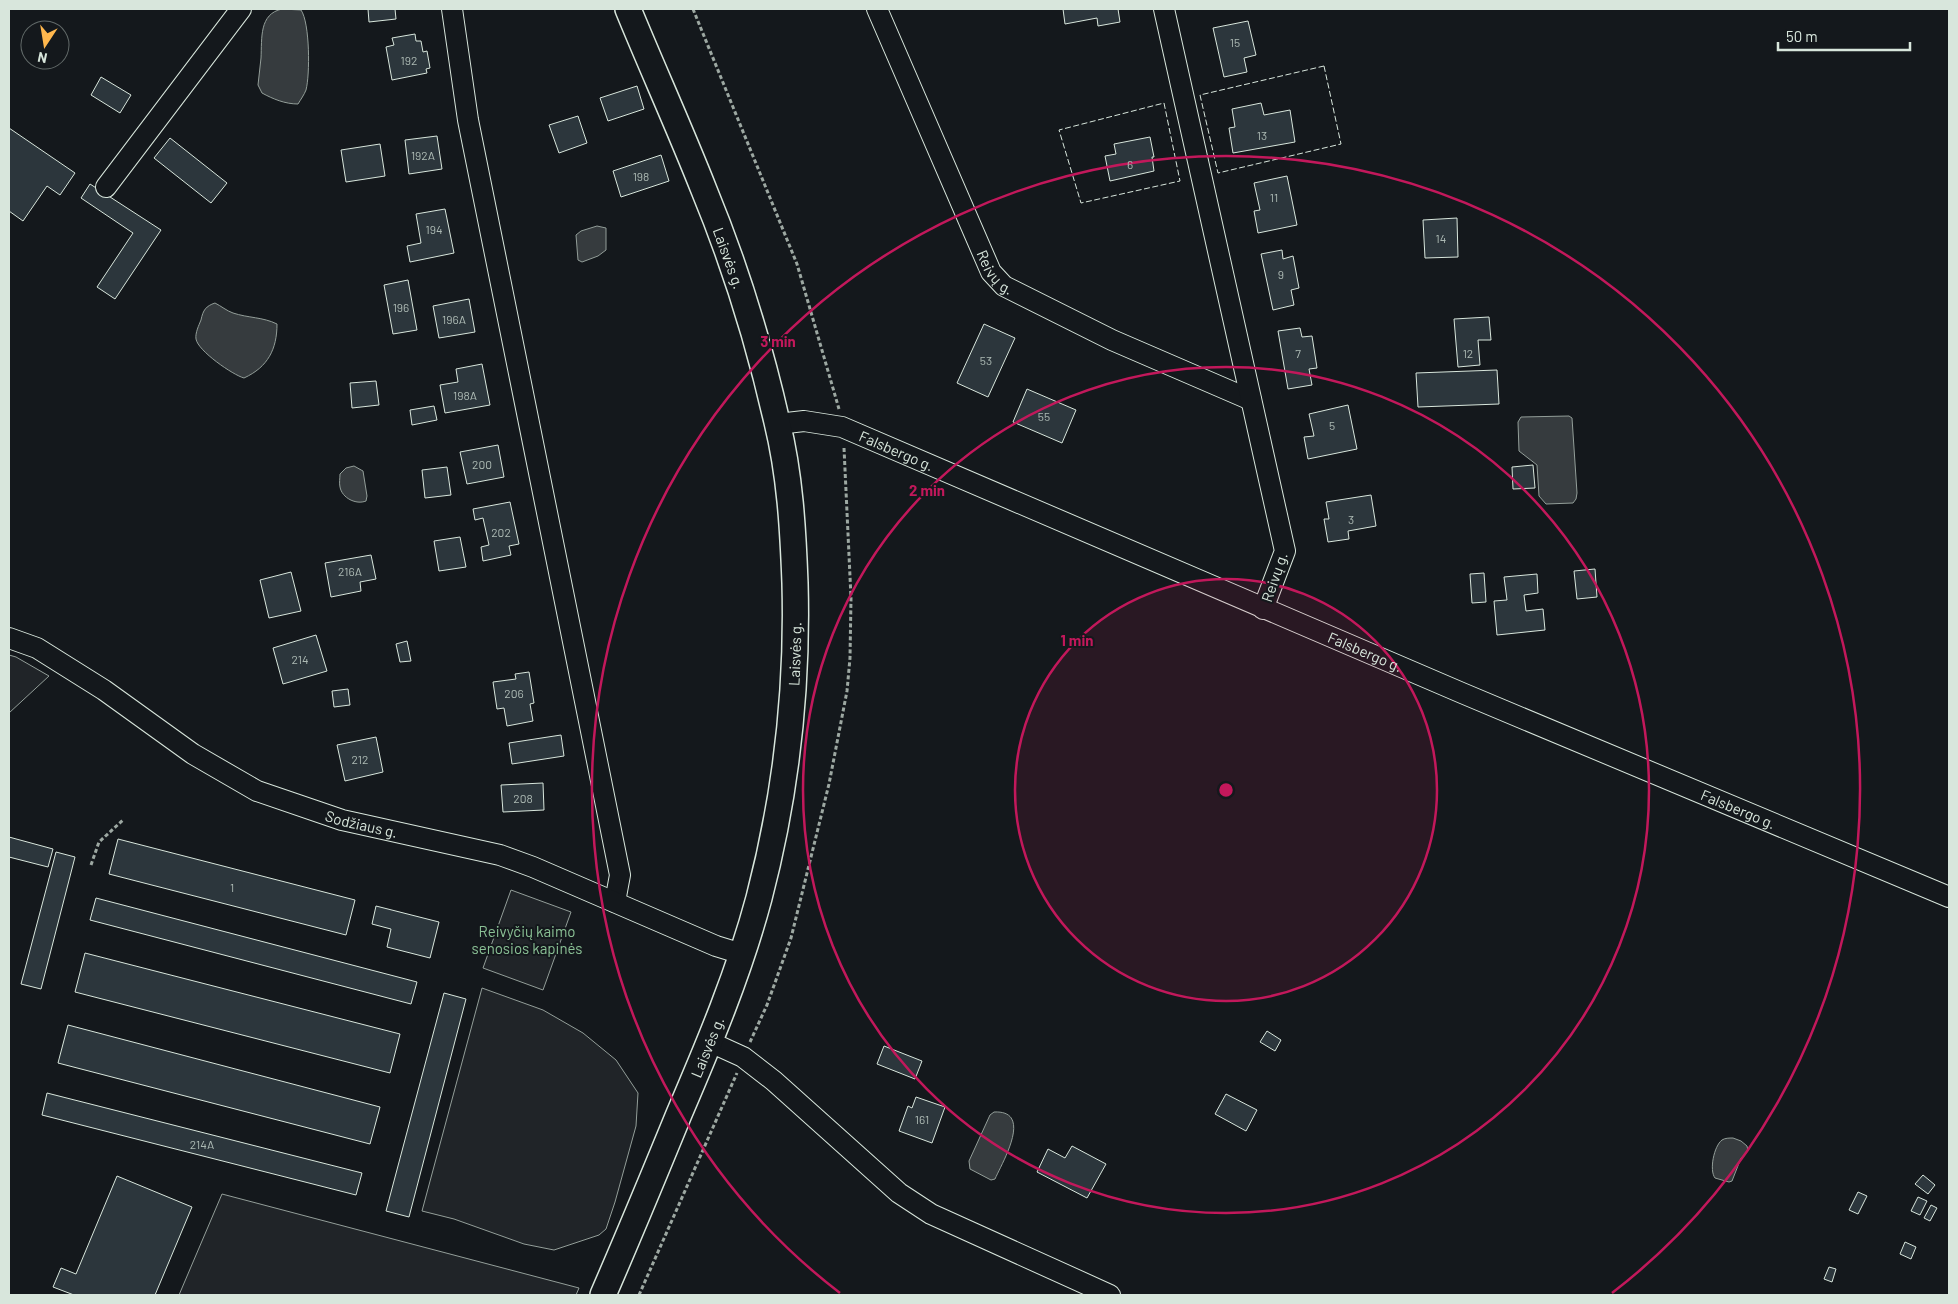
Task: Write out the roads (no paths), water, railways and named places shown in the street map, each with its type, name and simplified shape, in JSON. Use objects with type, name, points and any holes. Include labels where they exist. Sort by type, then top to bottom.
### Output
[{"type":"main road","name":"Laisvės g.","points":[[603,1295],[710,1042],[742,954],[758,902],[774,834],[790,740],[794,691],[796,622],[793,521],[786,470],[778,424],[756,339],[735,272],[705,192],[628,9]]},
{"type":"street","points":[[106,187],[241,9]]},
{"type":"street","points":[[452,9],[468,120],[620,875],[615,902]]},
{"type":"street","name":"Reivų g.","points":[[877,9],[991,272],[1004,286],[1112,340],[1251,400]]},
{"type":"street","name":"Reivų g.","points":[[1164,9],[1285,551],[1263,609]]},
{"type":"street","name":"Falsbergo g.","points":[[778,424],[804,421],[842,426],[1263,609],[1949,897]]},
{"type":"street","name":"Sodžiaus g.","points":[[9,638],[37,648],[104,690],[193,754],[257,790],[342,820],[500,855],[716,946],[742,954]]},
{"type":"street","points":[[710,1042],[743,1058],[774,1081],[913,1204],[931,1214],[1110,1295]]},
{"type":"park label","name":"Reivyčių kaimo senosios kapinės","points":[[527,940]]}]
